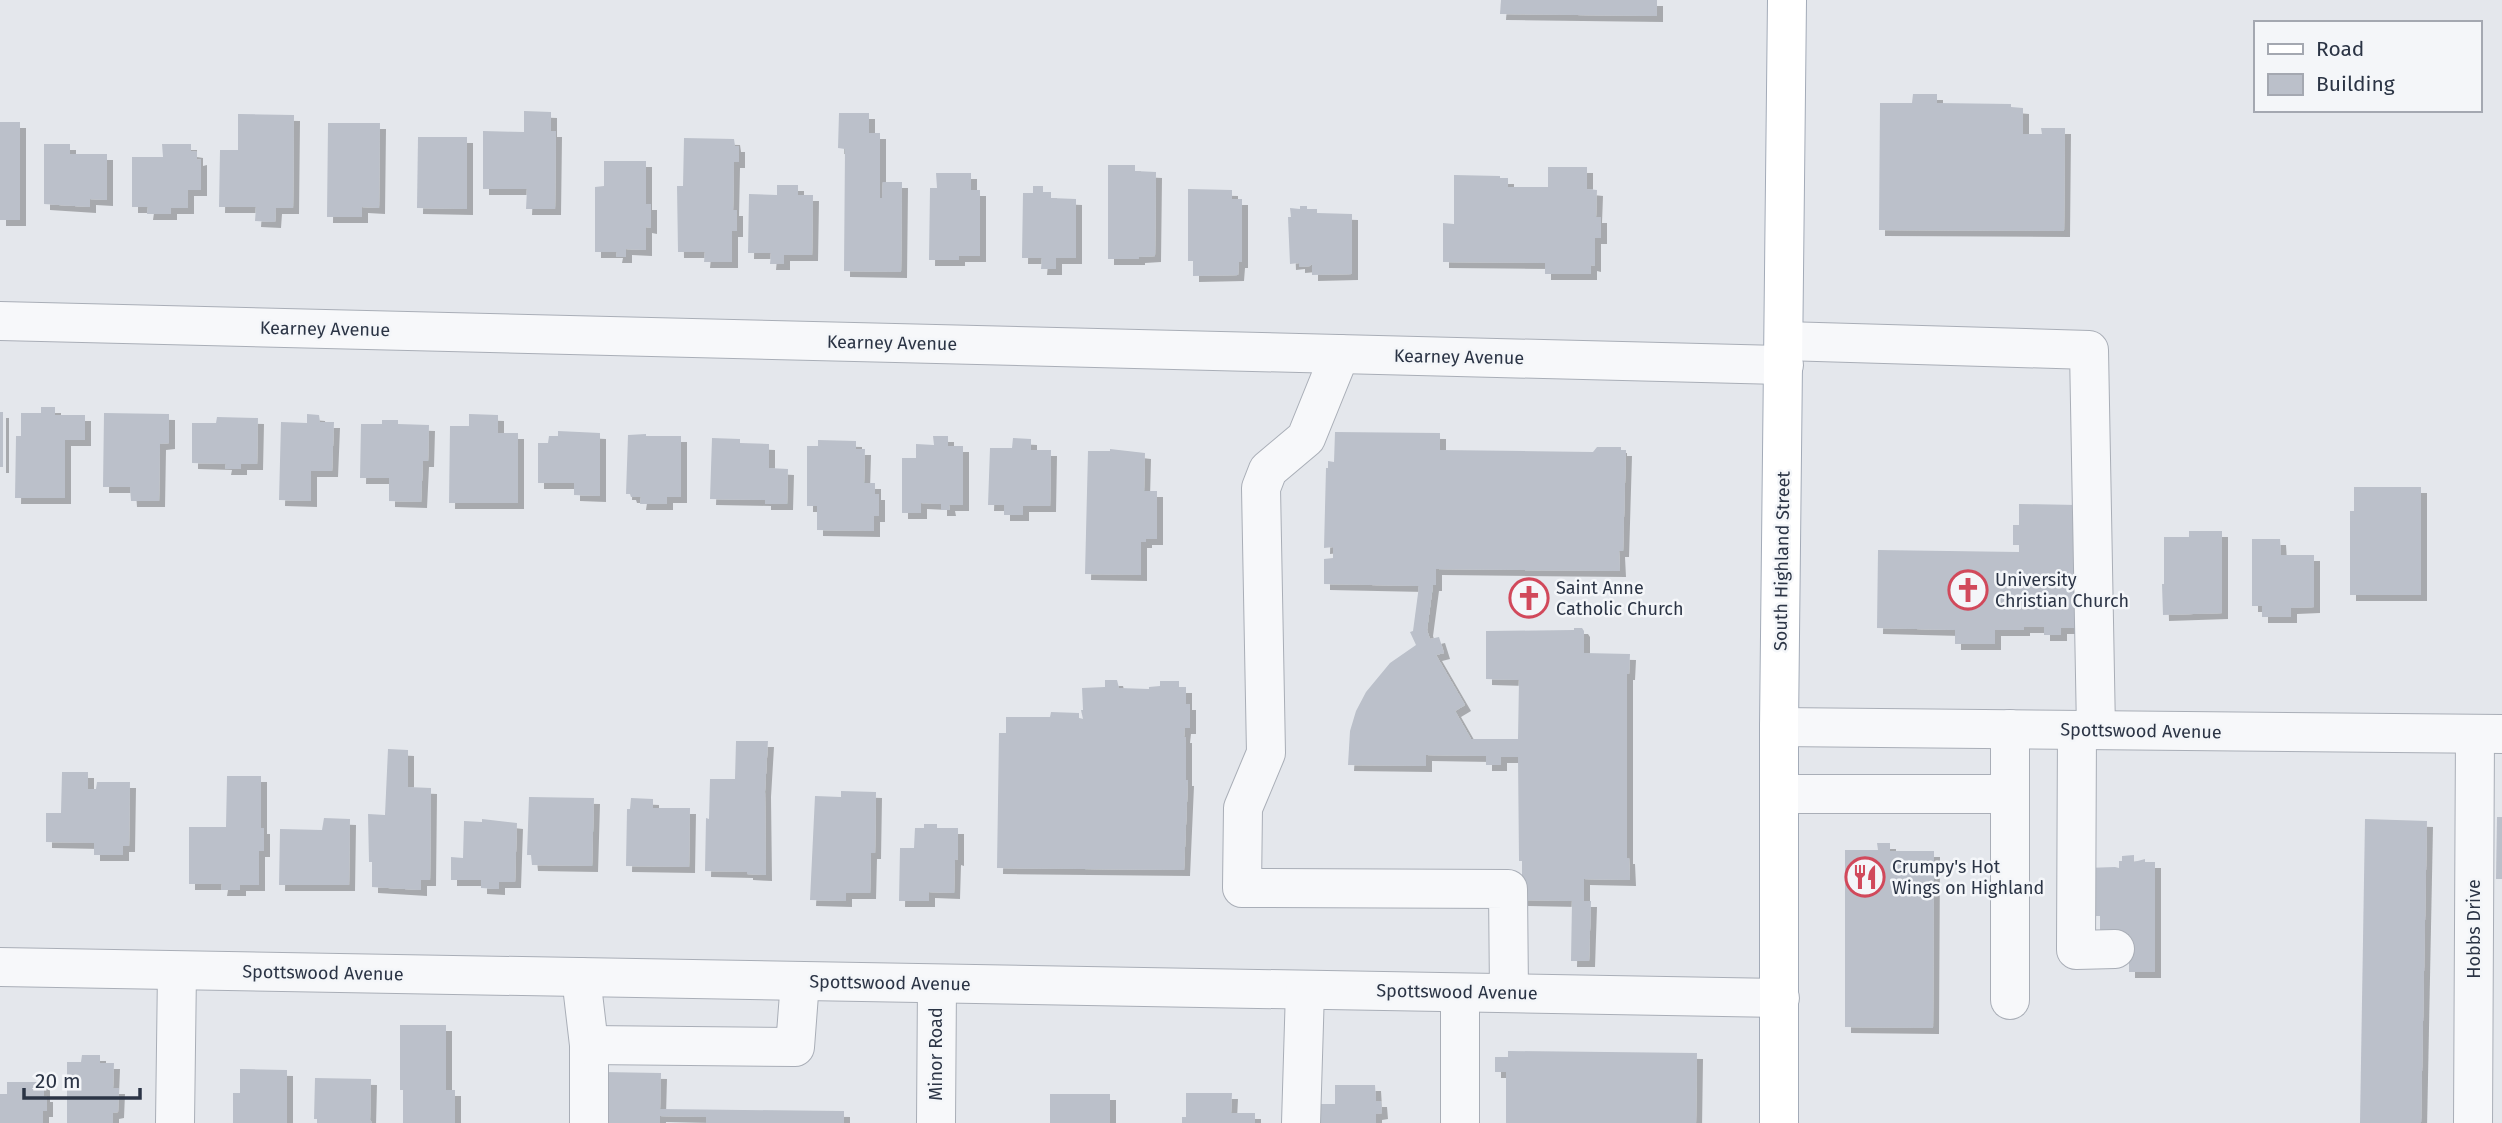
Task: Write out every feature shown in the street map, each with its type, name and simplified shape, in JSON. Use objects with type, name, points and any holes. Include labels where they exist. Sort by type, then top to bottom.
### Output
[{"type":"main road","name":"South Highland Street","points":[[1779,1123],[1779,727],[1787,0]]},
{"type":"street","name":"Kearney Avenue","points":[[0,321],[1340,354],[2088,350],[2087,730]]},
{"type":"street","points":[[1340,354],[1306,438],[1268,470],[1261,488],[1266,752],[1243,808],[1242,888],[1508,889],[1508,993]]},
{"type":"street","name":"Spottswood Avenue","points":[[1779,727],[2488,734]]},
{"type":"street","points":[[2010,729],[2010,1000]]},
{"type":"street","points":[[2087,730],[2076,950],[2115,949]]},
{"type":"street","name":"Hobbs Drive","points":[[2473,1123],[2488,914],[2488,734]]},
{"type":"street","points":[[1780,794],[2009,794]]},
{"type":"street","name":"Spottswood Avenue","points":[[0,967],[1780,998]]},
{"type":"street","points":[[175,1123],[177,971]]},
{"type":"street","points":[[581,977],[589,1045],[589,1123]]},
{"type":"street","points":[[589,1045],[795,1047],[800,981]]},
{"type":"street","name":"Minor Road","points":[[936,1123],[937,984]]},
{"type":"street","points":[[1301,1123],[1305,990]]},
{"type":"street","points":[[1460,993],[1460,1123]]},
{"type":"building","points":[[1501,0],[1657,0],[1657,16],[1500,14]]},
{"type":"building","points":[[1913,94],[1937,94],[1937,103],[2011,104],[2011,107],[2023,108],[2023,134],[2042,134],[2041,128],[2065,128],[2064,231],[1879,230],[1880,103],[1912,103]]},
{"type":"building","points":[[524,111],[551,112],[551,131],[556,131],[555,209],[526,209],[527,189],[483,189],[483,131],[524,132]]},
{"type":"building","points":[[839,113],[869,113],[869,133],[880,133],[880,198],[883,182],[902,182],[901,272],[844,271],[845,149],[838,148]]},
{"type":"building","points":[[238,114],[294,115],[293,208],[276,208],[275,222],[255,221],[256,207],[219,207],[220,150],[238,150]]},
{"type":"building","points":[[0,122],[20,122],[20,220],[0,220]]},
{"type":"building","points":[[328,123],[380,123],[379,208],[362,207],[362,217],[327,217]]},
{"type":"building","points":[[418,137],[467,137],[467,209],[417,208]]},
{"type":"building","points":[[684,138],[734,139],[735,146],[739,146],[739,162],[734,162],[733,210],[737,210],[737,231],[732,231],[732,262],[704,262],[705,252],[678,252],[677,186],[683,186]]},
{"type":"building","points":[[44,144],[70,144],[70,154],[107,154],[107,200],[90,199],[90,207],[44,204]]},
{"type":"building","points":[[162,144],[191,144],[191,151],[197,152],[197,160],[201,159],[201,190],[188,190],[188,208],[171,208],[171,214],[147,214],[148,207],[132,207],[132,157],[163,157]]},
{"type":"building","points":[[604,161],[646,161],[646,204],[651,204],[651,228],[646,227],[646,250],[626,249],[626,257],[616,257],[617,252],[595,252],[595,187],[604,186]]},
{"type":"building","points":[[1108,165],[1135,165],[1135,171],[1156,172],[1155,256],[1108,259]]},
{"type":"building","points":[[1548,167],[1587,167],[1587,189],[1597,190],[1596,217],[1601,217],[1601,238],[1595,238],[1595,266],[1591,265],[1591,274],[1545,274],[1545,263],[1443,262],[1443,223],[1454,224],[1454,175],[1500,176],[1508,178],[1508,187],[1548,187]]},
{"type":"building","points":[[936,173],[971,173],[971,190],[980,190],[980,256],[959,256],[959,260],[929,260],[930,188],[937,188]]},
{"type":"building","points":[[777,185],[798,185],[798,195],[813,195],[812,255],[784,255],[784,264],[770,264],[771,253],[748,253],[749,194],[777,195]]},
{"type":"building","points":[[1033,186],[1043,186],[1043,192],[1051,192],[1051,198],[1076,199],[1076,258],[1056,258],[1056,269],[1041,269],[1042,258],[1022,258],[1023,193],[1033,193]]},
{"type":"building","points":[[1188,189],[1232,190],[1232,199],[1242,199],[1242,262],[1239,262],[1238,275],[1193,276],[1193,261],[1188,261]]},
{"type":"building","points":[[1300,206],[1317,209],[1317,213],[1352,214],[1352,274],[1312,275],[1312,264],[1299,267],[1299,263],[1290,264],[1288,217],[1291,217],[1290,208],[1300,209]]},
{"type":"building","points":[[41,407],[55,407],[55,415],[85,415],[85,440],[65,440],[65,498],[15,498],[16,436],[21,436],[21,413],[41,413]]},
{"type":"building","points":[[0,412],[3,412],[3,467],[0,467]]},
{"type":"building","points":[[104,413],[169,414],[169,443],[160,444],[159,501],[131,501],[130,487],[103,487]]},
{"type":"building","points":[[307,414],[319,415],[320,422],[334,422],[332,471],[311,471],[311,501],[279,500],[281,422],[307,423]]},
{"type":"building","points":[[469,414],[498,415],[498,433],[518,433],[518,503],[449,503],[450,426],[469,426]]},
{"type":"building","points":[[217,417],[258,418],[257,464],[241,464],[241,469],[225,469],[226,464],[192,463],[192,423],[216,423]]},
{"type":"building","points":[[382,420],[398,420],[398,424],[429,425],[428,461],[423,461],[421,502],[389,501],[389,478],[360,478],[361,424],[382,424]]},
{"type":"building","points":[[558,431],[600,433],[600,496],[574,495],[574,483],[538,483],[538,443],[548,443],[549,436],[558,436]]},
{"type":"building","points":[[1335,432],[1440,433],[1440,450],[1593,452],[1597,447],[1621,447],[1621,450],[1626,450],[1620,571],[1436,569],[1436,585],[1433,585],[1427,630],[1430,639],[1439,637],[1444,653],[1436,655],[1465,705],[1455,711],[1471,739],[1518,739],[1519,680],[1486,679],[1486,631],[1582,628],[1584,653],[1630,654],[1627,674],[1627,858],[1630,880],[1584,879],[1584,901],[1591,901],[1589,961],[1571,961],[1572,901],[1522,900],[1518,757],[1501,757],[1501,765],[1486,765],[1486,756],[1426,755],[1426,766],[1348,765],[1350,731],[1366,692],[1390,663],[1416,645],[1410,632],[1413,631],[1419,586],[1324,584],[1324,559],[1333,558],[1333,547],[1324,548],[1326,468],[1328,461],[1334,462]]},
{"type":"building","points":[[628,435],[681,436],[681,497],[667,497],[667,504],[640,504],[641,497],[626,494]]},
{"type":"building","points":[[933,436],[948,436],[948,446],[963,446],[963,505],[949,505],[950,510],[941,510],[941,504],[921,503],[921,513],[902,513],[902,458],[916,458],[916,444],[934,445]]},
{"type":"building","points":[[712,438],[769,444],[769,468],[788,469],[787,504],[765,504],[765,500],[710,499]]},
{"type":"building","points":[[1013,438],[1031,439],[1031,450],[1051,450],[1050,506],[1023,506],[1023,515],[1004,515],[1004,505],[988,505],[990,448],[1012,448]]},
{"type":"building","points":[[818,440],[856,441],[856,449],[865,449],[864,483],[875,483],[875,494],[879,494],[879,516],[874,516],[874,531],[817,530],[817,506],[807,506],[807,446],[818,446]]},
{"type":"building","points":[[1110,449],[1145,453],[1144,491],[1157,491],[1157,539],[1141,542],[1141,575],[1085,574],[1088,451]]},
{"type":"building","points":[[2354,487],[2421,487],[2421,595],[2350,595],[2350,511],[2354,511]]},
{"type":"building","points":[[2019,504],[2078,505],[2077,628],[2061,628],[2061,635],[2044,635],[2044,627],[1995,630],[1995,644],[1955,644],[1955,630],[1877,628],[1878,550],[2019,552],[2019,545],[2013,545],[2013,525],[2019,525]]},
{"type":"building","points":[[2189,531],[2222,531],[2222,613],[2163,615],[2164,537],[2189,537]]},
{"type":"building","points":[[2252,539],[2280,539],[2281,555],[2314,555],[2314,607],[2291,608],[2291,617],[2262,617],[2262,606],[2252,606]]},
{"type":"building","points":[[1105,680],[1117,680],[1119,688],[1149,689],[1160,686],[1160,681],[1179,681],[1179,687],[1186,687],[1186,704],[1190,704],[1190,728],[1185,728],[1184,737],[1188,780],[1184,870],[997,868],[999,733],[1006,733],[1006,717],[1050,717],[1051,712],[1079,713],[1079,718],[1083,719],[1082,688],[1105,687]]},
{"type":"building","points":[[736,741],[768,741],[765,791],[766,875],[705,871],[710,779],[735,779]]},
{"type":"building","points":[[388,749],[408,750],[408,787],[431,788],[430,880],[421,880],[421,890],[372,887],[368,814],[385,815]]},
{"type":"building","points":[[62,772],[88,772],[88,789],[96,789],[97,782],[130,782],[129,846],[123,846],[123,855],[94,855],[94,843],[46,842],[46,813],[61,813]]},
{"type":"building","points":[[227,776],[261,776],[264,851],[259,851],[259,885],[240,885],[240,890],[221,890],[222,884],[189,884],[189,827],[226,827]]},
{"type":"building","points":[[841,791],[876,792],[875,853],[871,853],[870,893],[846,893],[846,901],[810,900],[815,796],[841,797]]},
{"type":"building","points":[[529,797],[594,798],[592,866],[532,865],[531,855],[527,855]]},
{"type":"building","points":[[631,798],[653,799],[653,808],[690,808],[689,867],[626,866],[627,809],[630,809]]},
{"type":"building","points":[[2497,817],[2502,817],[2502,879],[2496,879]]},
{"type":"building","points":[[324,818],[350,819],[349,885],[279,885],[280,829],[322,830]]},
{"type":"building","points":[[482,819],[517,823],[515,882],[499,882],[499,889],[481,888],[481,880],[451,880],[451,857],[463,858],[464,821],[482,822]]},
{"type":"building","points":[[2365,819],[2427,821],[2421,1123],[2360,1123]]},
{"type":"building","points":[[924,824],[937,824],[937,828],[958,828],[954,893],[929,892],[929,901],[899,901],[900,848],[914,848],[915,828],[924,828]]},
{"type":"building","points":[[1877,843],[1890,843],[1890,851],[1934,851],[1933,1028],[1845,1027],[1845,850],[1878,850]]},
{"type":"building","points":[[2134,855],[2134,862],[2145,859],[2145,862],[2155,862],[2155,972],[2129,972],[2129,934],[2100,934],[2100,916],[2096,916],[2095,895],[2086,868],[2119,868],[2122,856]]},
{"type":"building","points":[[400,1025],[446,1025],[446,1090],[455,1090],[455,1123],[403,1123]]},
{"type":"building","points":[[1508,1051],[1697,1053],[1696,1123],[1506,1123],[1506,1072],[1495,1072],[1495,1057],[1508,1057]]},
{"type":"building","points":[[82,1055],[100,1055],[100,1063],[114,1063],[113,1088],[119,1088],[118,1112],[113,1113],[113,1123],[67,1123],[67,1062],[81,1062]]},
{"type":"building","points":[[240,1069],[287,1070],[287,1123],[233,1123],[233,1093],[240,1093]]},
{"type":"building","points":[[603,1072],[661,1073],[660,1109],[844,1111],[844,1123],[706,1123],[706,1117],[660,1116],[660,1123],[602,1123]]},
{"type":"building","points":[[315,1078],[371,1079],[372,1123],[317,1123],[317,1119],[314,1119]]},
{"type":"building","points":[[7,1082],[44,1082],[47,1111],[43,1111],[43,1123],[0,1123],[0,1094],[7,1094]]},
{"type":"building","points":[[1335,1085],[1375,1085],[1376,1101],[1381,1101],[1382,1113],[1376,1114],[1376,1123],[1321,1123],[1321,1104],[1335,1104]]},
{"type":"building","points":[[1186,1093],[1232,1093],[1231,1113],[1255,1113],[1255,1123],[1182,1123],[1182,1117],[1186,1117]]},
{"type":"building","points":[[1050,1094],[1110,1094],[1110,1123],[1050,1123]]},
{"type":"place","name":"University Christian Church","points":[[1968,590]]},
{"type":"place","name":"Saint Anne Catholic Church","points":[[1529,598]]},
{"type":"place","name":"Crumpy's Hot Wings on Highland","points":[[1865,877]]}]
